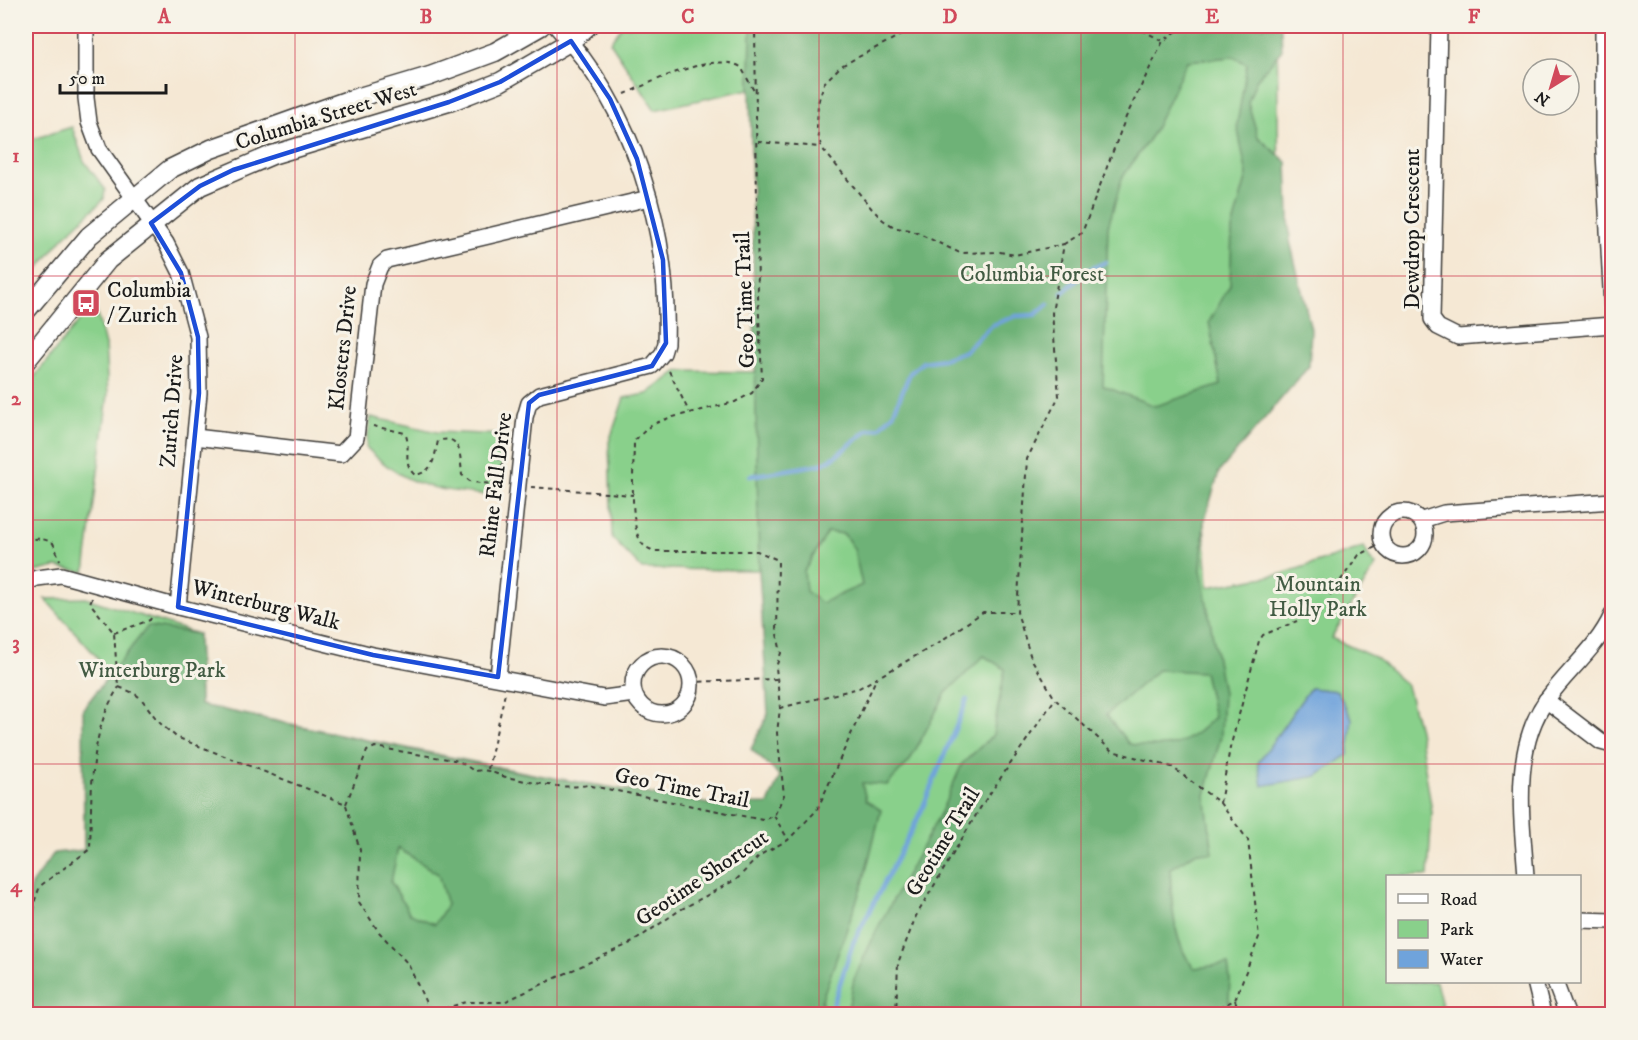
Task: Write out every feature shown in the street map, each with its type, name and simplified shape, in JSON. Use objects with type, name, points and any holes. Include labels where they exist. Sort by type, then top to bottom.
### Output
[{"type":"main road","name":"Columbia Street West","points":[[26,311],[89,236],[170,169],[211,149],[495,52],[541,26]]},
{"type":"main road","name":"Columbia Street West","points":[[26,361],[108,260],[200,186],[272,154],[460,98],[500,82],[571,41],[588,26]]},
{"type":"street","name":"Zurich Drive","points":[[86,26],[86,98],[89,122],[99,149],[166,243],[181,273],[198,337],[200,393],[178,607]]},
{"type":"street","name":"Rhine Fall Drive","points":[[498,678],[517,486],[525,417],[529,403],[539,394],[652,366],[665,347],[667,317],[663,260],[649,198],[633,150],[610,99],[590,64],[556,26]]},
{"type":"street","name":"Dewdrop Crescent","points":[[1439,26],[1432,319],[1443,330],[1458,337],[1612,325]]},
{"type":"street","points":[[1603,26],[1612,308]]},
{"type":"street","name":"Klosters Drive","points":[[195,437],[334,455],[341,454],[352,445],[358,423],[373,284],[380,266],[387,260],[649,198]]},
{"type":"street","points":[[1422,520],[1426,536],[1424,543],[1413,553],[1399,555],[1382,544],[1380,528],[1392,515],[1405,512],[1422,520],[1444,513],[1612,501]]},
{"type":"street","name":"Winterburg Walk","points":[[26,583],[37,578],[61,575],[178,607],[373,655],[604,698],[634,694]]},
{"type":"street","points":[[1526,875],[1523,808],[1524,753],[1531,727],[1546,700],[1589,652],[1612,615]]},
{"type":"street","points":[[657,656],[673,658],[681,663],[691,682],[688,699],[676,711],[666,714],[648,710],[639,704],[634,694],[635,672],[647,660],[657,656]]},
{"type":"street","points":[[1546,700],[1601,742],[1612,745]]},
{"type":"street","points":[[1581,920],[1602,918],[1612,921]]},
{"type":"street","points":[[1535,983],[1543,1014]]},
{"type":"street","points":[[1557,983],[1567,1014]]},
{"type":"path","name":"Geo Time Trail","points":[[346,804],[367,751],[375,747],[459,761],[474,771],[488,769],[505,777],[575,788],[587,785],[763,820],[774,816],[784,795],[777,733],[780,708],[776,667],[782,653],[777,634],[778,560],[757,551],[654,551],[645,547],[638,538],[633,495],[634,441],[651,425],[689,412],[735,402],[752,393],[762,378],[755,26]]},
{"type":"path","points":[[918,26],[841,66],[824,83],[818,103],[817,128],[821,147],[872,209],[896,228],[911,230],[960,254],[1000,252],[1015,255],[1064,243],[1082,233],[1126,117],[1163,41],[1184,26]]},
{"type":"path","points":[[1134,26],[1163,41]]},
{"type":"path","points":[[625,94],[684,70],[716,62],[732,63],[741,67],[755,94]]},
{"type":"path","points":[[757,142],[821,147]]},
{"type":"path","points":[[1064,243],[1052,313],[1059,396],[1027,459],[1017,612],[1031,658],[1055,699],[1112,752],[1172,767],[1220,803],[1248,840],[1259,937],[1235,999],[1240,1014]]},
{"type":"path","points":[[669,371],[689,412]]},
{"type":"path","points":[[358,423],[405,433],[408,440],[409,470],[415,475],[424,474],[431,469],[438,441],[447,438],[454,440],[459,447],[462,475],[471,482],[510,486]]},
{"type":"path","points":[[505,466],[499,462],[500,450],[507,447]]},
{"type":"path","points":[[526,487],[633,495]]},
{"type":"path","points":[[26,542],[32,539],[44,539],[52,543],[58,551],[61,575]]},
{"type":"path","points":[[1330,595],[1359,555],[1382,544]]},
{"type":"path","points":[[26,1009],[35,900],[40,886],[90,849],[94,758],[110,699],[119,687],[114,633],[90,603],[95,584]]},
{"type":"path","points":[[114,633],[150,620],[157,601]]},
{"type":"path","points":[[780,708],[859,688],[935,645],[983,612],[1017,612]]},
{"type":"path","points":[[1220,803],[1230,748],[1258,641],[1263,636],[1297,621]]},
{"type":"path","points":[[488,769],[506,696],[498,678]]},
{"type":"path","points":[[691,682],[776,679]]},
{"type":"path","name":"Geotime Shortcut","points":[[430,1014],[466,1002],[504,1002],[633,942],[681,910],[737,879],[760,855],[788,840],[817,810],[876,679]]},
{"type":"path","points":[[119,687],[136,694],[147,704],[155,718],[177,737],[346,804],[360,850],[359,902],[379,932],[408,964],[430,1014]]},
{"type":"path","name":"Geotime Trail","points":[[896,1014],[898,963],[916,916],[982,805],[1055,699]]},
{"type":"path","points":[[774,816],[788,840]]},
{"type":"path","points":[[1203,1014],[1235,999]]},
{"type":"highlighted area","points":[[571,41],[610,99],[637,159],[663,260],[666,343],[652,366],[539,395],[529,403],[498,677],[373,655],[178,607],[199,393],[198,337],[181,273],[151,223],[200,186],[233,170],[449,102],[500,82]]},
{"type":"green space","points":[[622,26],[751,26],[750,89],[655,110],[610,42]]},
{"type":"green space","name":"Columbia Forest","points":[[751,26],[1281,26],[1282,50],[1256,80],[1248,103],[1258,137],[1287,162],[1290,241],[1311,329],[1309,366],[1219,472],[1204,522],[1201,570],[1223,693],[1221,736],[1205,795],[1213,853],[1197,852],[1170,869],[1174,921],[1187,958],[1194,968],[1228,964],[1230,980],[1228,1014],[847,1014],[854,979],[877,929],[941,812],[962,764],[993,735],[1005,669],[984,656],[946,693],[909,762],[887,785],[862,783],[866,800],[881,810],[863,883],[821,1002],[828,1014],[26,1014],[26,912],[32,883],[54,853],[84,850],[83,709],[148,626],[198,634],[200,705],[501,769],[715,805],[768,804],[780,776],[751,749],[768,714],[759,570],[750,89]],"holes":[[[1233,57],[1247,64],[1237,125],[1247,175],[1232,229],[1230,285],[1209,322],[1221,385],[1155,406],[1103,386],[1108,227],[1122,178],[1153,133],[1187,61]],[[828,532],[844,534],[854,549],[862,585],[821,603],[806,591],[804,571]],[[1158,670],[1204,672],[1214,717],[1185,740],[1156,747],[1129,744],[1106,715]],[[398,848],[438,874],[447,905],[435,924],[410,914],[391,882]]]},
{"type":"green space","name":"Columbia Forest","points":[[769,26],[1277,26],[1280,277],[1309,366],[1218,472],[1204,522],[1208,587],[1282,574],[1364,547],[1376,565],[1331,638],[1376,658],[1407,686],[1419,730],[1432,812],[1428,875],[1386,875],[1386,983],[1436,983],[1444,1014],[55,1014],[119,891],[83,709],[106,679],[97,657],[45,599],[86,598],[198,634],[200,705],[803,830],[759,535],[759,570],[642,569],[612,538],[609,442],[624,398],[647,394],[678,371],[756,372],[757,421]],"holes":[[[1310,688],[1337,691],[1352,719],[1259,763]]]},
{"type":"green space","points":[[72,127],[84,161],[105,189],[104,199],[63,238],[26,284],[26,141]]},
{"type":"green space","points":[[94,302],[105,345],[108,395],[85,572],[56,567],[26,574],[26,387]]},
{"type":"green space","points":[[371,417],[437,432],[504,435],[499,496],[427,486],[396,472],[366,447]]},
{"type":"water","points":[[1310,688],[1337,691],[1352,719],[1348,755],[1317,776],[1262,786],[1258,763]]},
{"type":"waterway","points":[[1062,293],[1090,269],[1106,262]]},
{"type":"waterway","points":[[750,476],[822,464],[836,456],[868,430],[879,428],[893,414],[910,373],[923,362],[943,359],[965,351],[992,325],[1016,316],[1035,315],[1048,304]]},
{"type":"waterway","points":[[830,1014],[853,943],[920,814],[967,700]]},
{"type":"place","name":"Columbia / Zurich","points":[[86,303]]},
{"type":"park label","name":"Mountain Holly Park","points":[[1318,596]]},
{"type":"park label","name":"Winterburg Park","points":[[152,670]]}]
